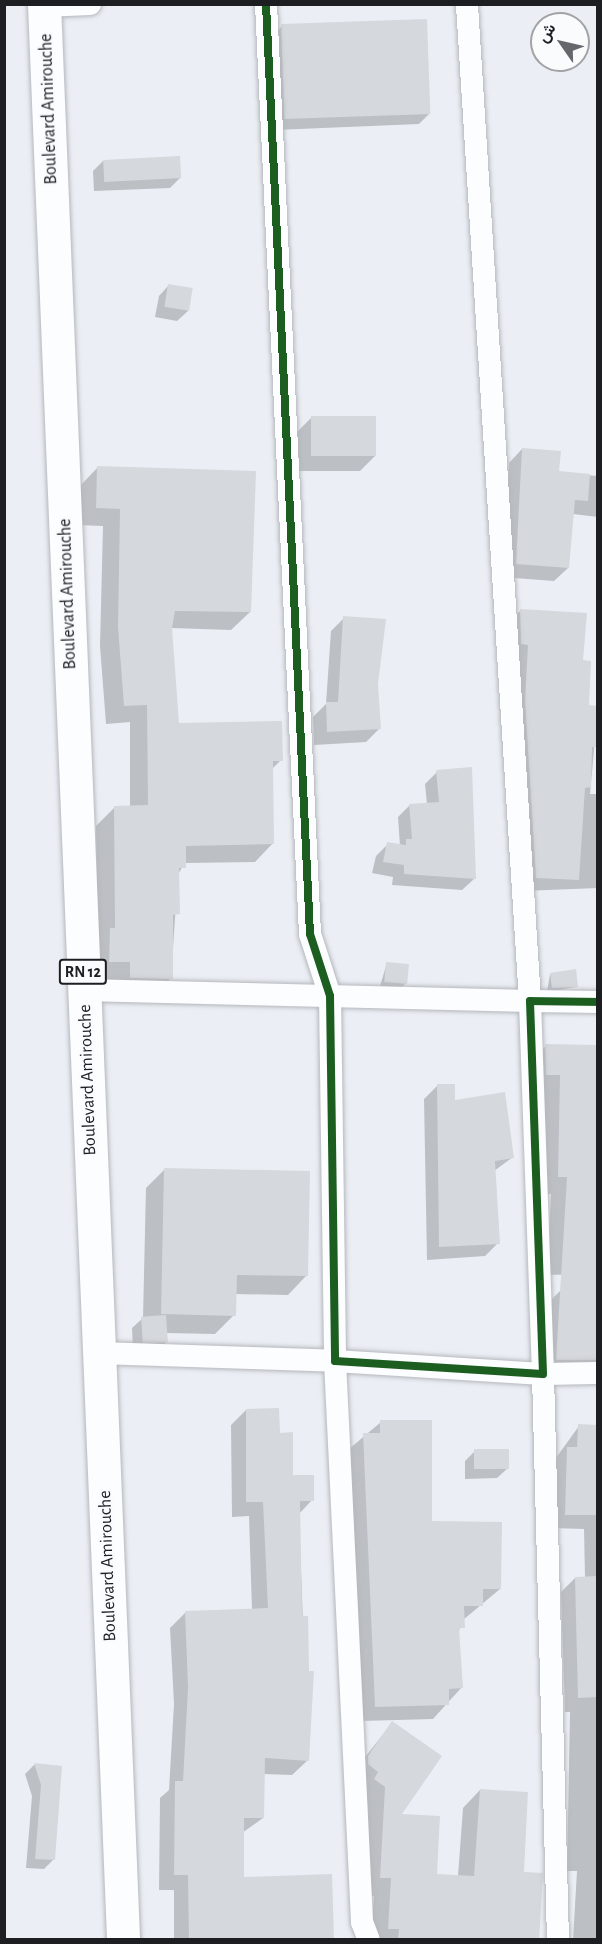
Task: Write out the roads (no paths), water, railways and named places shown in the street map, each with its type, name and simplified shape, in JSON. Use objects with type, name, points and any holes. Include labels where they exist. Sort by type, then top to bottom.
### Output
[{"type":"main road","name":"Boulevard Amirouche","points":[[44,5],[123,1940]]},
{"type":"street","points":[[44,5],[90,4]]},
{"type":"street","points":[[267,4],[310,934],[330,996],[334,1361],[362,1922],[369,1940]]},
{"type":"street","points":[[467,4],[530,1001],[543,1374],[558,1940]]},
{"type":"street","points":[[84,990],[597,1002]]},
{"type":"street","points":[[99,1353],[334,1361],[543,1374],[597,1373]]}]
